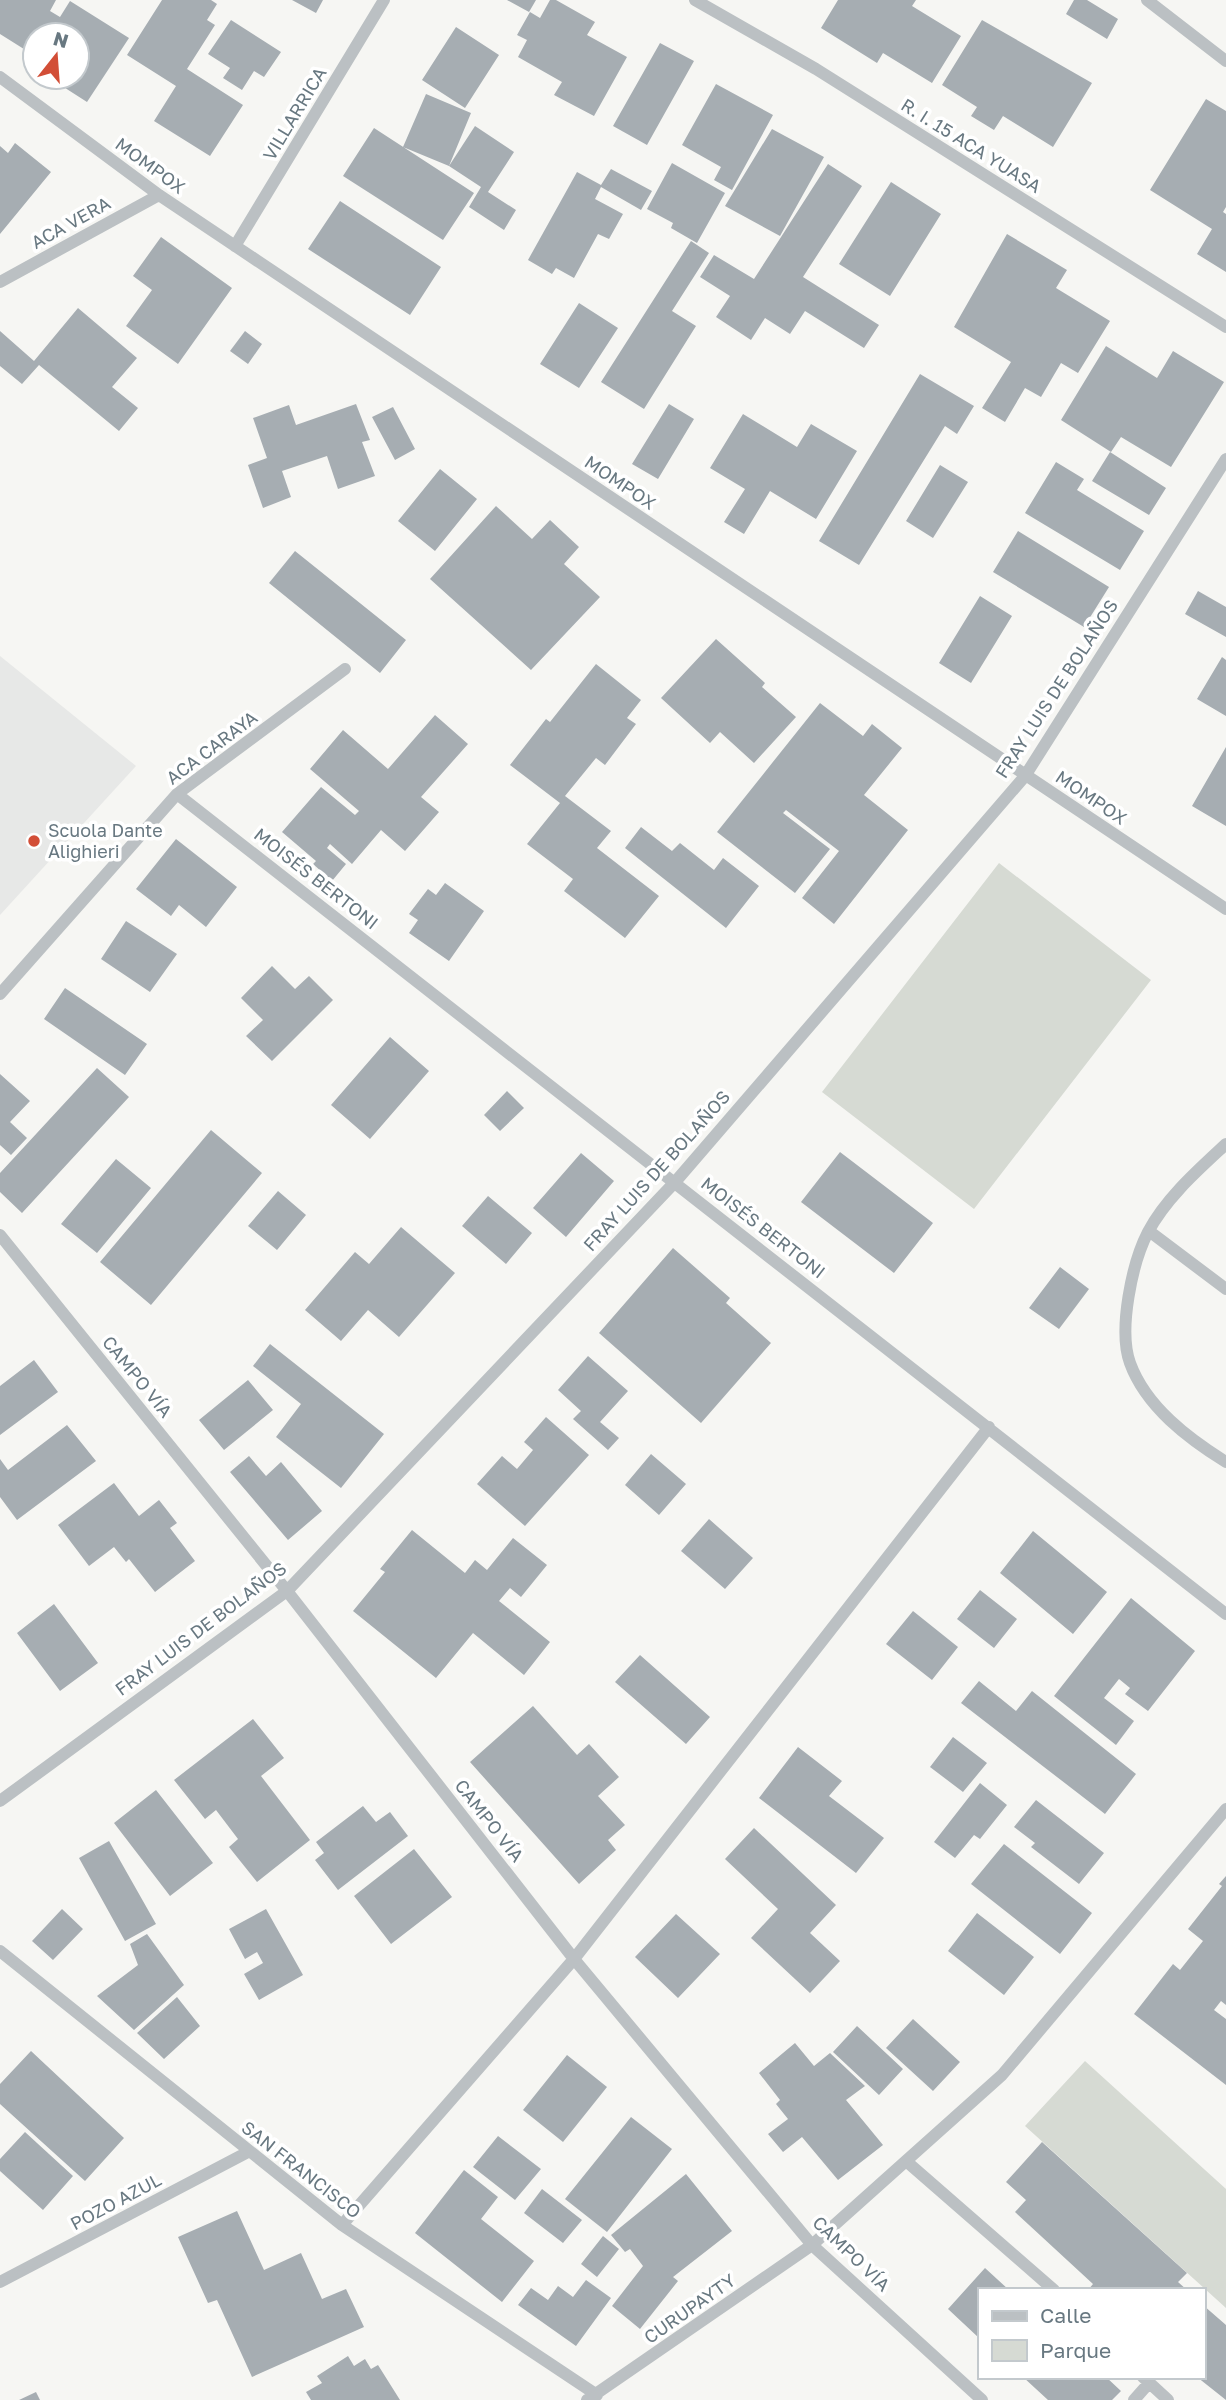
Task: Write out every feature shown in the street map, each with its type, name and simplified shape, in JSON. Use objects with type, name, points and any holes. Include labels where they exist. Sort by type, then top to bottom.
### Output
[{"type":"street","name":"VILLARRICA","points":[[235,246],[384,0]]},
{"type":"street","name":"R. I. 15 ACA YUASA","points":[[695,0],[816,69],[1226,327]]},
{"type":"street","points":[[1147,0],[1226,61]]},
{"type":"street","name":"MOMPOX","points":[[0,77],[159,195],[1226,909]]},
{"type":"street","name":"ACA VERA","points":[[0,282],[159,195]]},
{"type":"street","name":"FRAY LUIS DE BOLAÑOS","points":[[0,1801],[287,1591],[676,1181],[1025,776],[1226,459]]},
{"type":"street","name":"ACA CARAYA","points":[[0,994],[177,794],[345,669]]},
{"type":"street","name":"MOISÉS BERTONI","points":[[177,794],[676,1181],[1226,1614]]},
{"type":"street","points":[[1226,1144],[1183,1185],[1149,1231],[1134,1268],[1126,1312],[1130,1363],[1155,1405],[1196,1443],[1226,1462]]},
{"type":"street","points":[[1149,1231],[1226,1289]]},
{"type":"street","name":"CAMPO VÍA","points":[[0,1235],[287,1591],[574,1959],[812,2245],[982,2400]]},
{"type":"street","points":[[342,2225],[574,1959],[989,1427]]},
{"type":"street","name":"CURUPAYTY","points":[[592,2397],[812,2245],[1002,2075],[1226,1809]]},
{"type":"street","name":"SAN FRANCISCO","points":[[0,1951],[342,2225],[592,2397]]},
{"type":"street","name":"POZO AZUL","points":[[0,2282],[248,2152]]},
{"type":"street","points":[[906,2161],[1052,2288]]},
{"type":"street","points":[[1134,2400],[1146,2380],[1168,2400]]},
{"type":"shaded area","name":"Scuola Dante Alighieri","points":[[0,656],[136,766],[0,915]]},
{"type":"green space","points":[[999,863],[1151,980],[974,1209],[822,1092]]},
{"type":"green space","points":[[1085,2061],[1226,2189],[1226,2308],[1205,2288],[1025,2126]]},
{"type":"building","points":[[0,0],[56,0],[50,11],[60,17],[70,1],[129,38],[87,102],[70,91],[91,91],[91,21],[21,21],[21,47],[0,34]]},
{"type":"building","points":[[162,0],[211,0],[217,4],[207,20],[215,25],[187,69],[243,105],[210,156],[154,121],[176,86],[127,55]]},
{"type":"building","points":[[292,0],[323,0],[316,13]]},
{"type":"building","points":[[507,0],[536,0],[529,12]]},
{"type":"building","points":[[550,0],[556,0],[595,22],[587,35],[627,57],[594,116],[554,95],[562,82],[518,57],[527,40],[517,35],[530,12],[540,18]]},
{"type":"building","points":[[838,0],[916,0],[912,6],[961,36],[932,83],[883,53],[877,63],[821,28]]},
{"type":"building","points":[[1074,0],[1087,0],[1118,19],[1107,39],[1066,14]]},
{"type":"building","points":[[231,20],[281,52],[264,77],[254,71],[242,90],[223,78],[230,68],[208,54]]},
{"type":"building","points":[[982,20],[1092,83],[1053,147],[1003,116],[994,130],[971,116],[977,107],[942,85]]},
{"type":"building","points":[[456,27],[499,55],[465,108],[422,80]]},
{"type":"building","points":[[660,43],[694,61],[647,145],[613,126]]},
{"type":"building","points":[[716,84],[773,115],[732,190],[714,180],[721,167],[682,145]]},
{"type":"building","points":[[426,94],[471,113],[449,166],[403,147]]},
{"type":"building","points":[[1206,99],[1226,111],[1226,207],[1223,212],[1226,214],[1226,272],[1197,254],[1212,229],[1150,190]]},
{"type":"building","points":[[475,126],[514,152],[488,192],[516,210],[504,230],[469,207],[481,187],[449,166]]},
{"type":"building","points":[[374,128],[474,193],[443,240],[343,176]]},
{"type":"building","points":[[772,129],[824,157],[780,236],[725,206]]},
{"type":"building","points":[[15,143],[51,172],[0,234],[0,146],[8,153]]},
{"type":"building","points":[[672,163],[725,193],[697,243],[671,228],[673,223],[647,209]]},
{"type":"building","points":[[828,164],[862,186],[803,277],[879,325],[864,348],[805,311],[790,334],[765,318],[751,340],[716,317],[730,296],[700,277],[714,255],[754,279]]},
{"type":"building","points":[[611,169],[652,191],[641,210],[601,187],[595,199],[623,214],[609,239],[598,234],[574,278],[556,268],[552,274],[528,260],[577,172],[601,185]]},
{"type":"building","points":[[891,182],[941,214],[890,296],[839,264]]},
{"type":"building","points":[[340,201],[441,267],[410,315],[308,249]]},
{"type":"building","points":[[1007,234],[1067,270],[1056,288],[1110,321],[1078,373],[1061,363],[1041,397],[1025,388],[1005,422],[982,408],[1011,362],[954,327]]},
{"type":"building","points":[[161,237],[232,288],[178,364],[126,326],[152,290],[133,276]]},
{"type":"building","points":[[691,241],[709,253],[672,311],[696,326],[644,409],[601,382]]},
{"type":"building","points":[[579,303],[618,328],[579,388],[540,364]]},
{"type":"building","points":[[78,308],[137,358],[112,387],[138,408],[119,431],[39,365],[22,384],[0,366],[0,331],[34,361]]},
{"type":"building","points":[[245,331],[262,344],[248,364],[230,351]]},
{"type":"building","points":[[1106,346],[1157,378],[1173,351],[1224,382],[1171,467],[1121,437],[1111,452],[1061,420]]},
{"type":"building","points":[[920,374],[974,406],[957,434],[945,426],[859,565],[819,541]]},
{"type":"building","points":[[356,404],[370,440],[362,442],[375,476],[338,489],[327,456],[282,471],[291,497],[263,508],[248,465],[267,458],[253,418],[289,405],[296,425]]},
{"type":"building","points":[[669,404],[694,419],[658,479],[632,464]]},
{"type":"building","points":[[393,407],[415,449],[395,460],[372,417]]},
{"type":"building","points":[[743,414],[797,447],[811,424],[857,451],[816,519],[770,491],[744,534],[724,522],[745,489],[710,468]]},
{"type":"building","points":[[1110,452],[1166,488],[1149,515],[1092,481]]},
{"type":"building","points":[[1056,462],[1084,479],[1077,490],[1144,531],[1120,570],[1025,513]]},
{"type":"building","points":[[940,465],[968,482],[933,538],[906,521]]},
{"type":"building","points":[[440,469],[477,499],[435,551],[398,521]]},
{"type":"building","points":[[496,506],[532,539],[550,520],[579,547],[564,564],[600,597],[531,670],[430,579]]},
{"type":"building","points":[[1018,531],[1109,587],[1084,627],[993,572]]},
{"type":"building","points":[[295,551],[406,640],[380,673],[269,583]]},
{"type":"building","points":[[1198,591],[1226,607],[1226,637],[1185,614]]},
{"type":"building","points":[[980,596],[1012,616],[971,683],[939,663]]},
{"type":"building","points":[[716,639],[765,683],[762,687],[796,717],[754,763],[720,732],[710,743],[661,698]]},
{"type":"building","points":[[1222,657],[1226,660],[1226,716],[1197,699]]},
{"type":"building","points":[[596,664],[641,700],[627,718],[636,724],[605,765],[596,758],[565,796],[611,831],[597,848],[659,896],[625,938],[564,891],[573,879],[527,844],[560,803],[510,765],[546,719],[550,722]]},
{"type":"building","points":[[820,703],[863,736],[872,724],[902,748],[864,795],[908,830],[834,924],[802,898],[839,851],[786,810],[783,813],[830,849],[795,893],[717,832]]},
{"type":"building","points":[[435,715],[468,744],[421,797],[439,812],[405,851],[381,830],[352,864],[330,844],[327,848],[346,864],[332,881],[313,864],[316,861],[282,832],[321,787],[355,815],[359,811],[310,769],[343,730],[388,769]]},
{"type":"building","points":[[1226,747],[1226,826],[1192,806]]},
{"type":"building","points":[[641,827],[672,851],[680,843],[714,870],[723,858],[759,886],[726,928],[625,848]]},
{"type":"building","points":[[176,839],[237,887],[206,927],[179,905],[171,916],[136,889]]},
{"type":"building","points":[[445,883],[484,911],[449,961],[409,933],[418,920],[409,914],[428,889],[436,895]]},
{"type":"building","points":[[126,921],[177,954],[150,992],[101,959]]},
{"type":"building","points":[[272,966],[295,989],[309,976],[333,1000],[272,1061],[246,1036],[263,1020],[241,998]]},
{"type":"building","points":[[65,988],[147,1044],[125,1075],[44,1019]]},
{"type":"building","points":[[390,1037],[429,1071],[370,1139],[331,1105]]},
{"type":"building","points":[[97,1068],[129,1097],[22,1213],[0,1192],[0,1173]]},
{"type":"building","points":[[0,1074],[30,1101],[10,1122],[27,1138],[11,1155],[0,1145]]},
{"type":"building","points":[[507,1091],[524,1108],[500,1131],[484,1115]]},
{"type":"building","points":[[211,1130],[262,1173],[151,1305],[100,1262]]},
{"type":"building","points":[[840,1152],[933,1223],[894,1273],[801,1202]]},
{"type":"building","points":[[581,1153],[614,1181],[566,1237],[533,1208]]},
{"type":"building","points":[[116,1159],[151,1188],[97,1253],[61,1224]]},
{"type":"building","points":[[278,1191],[306,1215],[277,1250],[248,1226]]},
{"type":"building","points":[[488,1196],[532,1233],[506,1264],[462,1226]]},
{"type":"building","points":[[401,1227],[455,1273],[399,1337],[368,1310],[341,1341],[305,1310],[355,1252],[369,1264]]},
{"type":"building","points":[[673,1248],[730,1298],[726,1303],[771,1343],[701,1423],[599,1333]]},
{"type":"building","points":[[1060,1267],[1089,1289],[1059,1329],[1029,1308]]},
{"type":"building","points":[[270,1344],[384,1434],[341,1488],[276,1437],[301,1404],[253,1366]]},
{"type":"building","points":[[588,1356],[628,1391],[600,1422],[619,1438],[608,1450],[573,1419],[581,1411],[558,1390]]},
{"type":"building","points":[[34,1360],[58,1392],[0,1435],[0,1386]]},
{"type":"building","points":[[248,1380],[273,1410],[224,1450],[199,1420]]},
{"type":"building","points":[[546,1417],[589,1455],[525,1526],[477,1484],[502,1456],[517,1469],[533,1450],[524,1442]]},
{"type":"building","points":[[67,1425],[96,1461],[17,1520],[0,1497],[0,1459],[8,1470]]},
{"type":"building","points":[[651,1454],[686,1484],[659,1515],[625,1485]]},
{"type":"building","points":[[249,1456],[266,1476],[281,1462],[322,1511],[288,1540],[230,1472]]},
{"type":"building","points":[[114,1483],[139,1516],[159,1500],[177,1523],[170,1528],[195,1561],[155,1592],[129,1559],[126,1562],[114,1547],[89,1566],[58,1525]]},
{"type":"building","points":[[709,1519],[753,1558],[725,1589],[681,1551]]},
{"type":"building","points":[[412,1530],[465,1573],[475,1560],[487,1570],[513,1538],[547,1565],[521,1597],[510,1588],[499,1601],[550,1642],[524,1675],[473,1633],[436,1678],[353,1611],[385,1572],[380,1569]]},
{"type":"building","points":[[1033,1531],[1107,1592],[1073,1634],[1000,1573]]},
{"type":"building","points":[[980,1590],[1017,1619],[994,1648],[957,1619]]},
{"type":"building","points":[[1131,1598],[1195,1651],[1148,1711],[1125,1694],[1130,1688],[1119,1679],[1104,1698],[1134,1721],[1116,1745],[1054,1696]]},
{"type":"building","points":[[54,1604],[98,1663],[60,1691],[17,1633]]},
{"type":"building","points":[[913,1611],[958,1647],[932,1680],[886,1644]]},
{"type":"building","points":[[640,1655],[710,1717],[686,1744],[615,1682]]},
{"type":"building","points":[[979,1681],[1016,1711],[1032,1691],[1136,1774],[1105,1814],[961,1703]]},
{"type":"building","points":[[533,1706],[577,1755],[589,1744],[619,1777],[598,1796],[625,1825],[608,1840],[616,1850],[579,1884],[470,1762]]},
{"type":"building","points":[[253,1719],[284,1758],[261,1776],[310,1840],[257,1882],[229,1847],[238,1839],[216,1810],[205,1819],[174,1780]]},
{"type":"building","points":[[953,1737],[987,1763],[963,1792],[930,1767]]},
{"type":"building","points":[[798,1747],[842,1781],[829,1796],[884,1838],[856,1873],[759,1798]]},
{"type":"building","points":[[980,1783],[1007,1805],[980,1839],[974,1835],[955,1858],[934,1842]]},
{"type":"building","points":[[156,1790],[213,1863],[170,1896],[114,1823]]},
{"type":"building","points":[[1036,1800],[1104,1853],[1079,1884],[1031,1847],[1035,1843],[1014,1827]]},
{"type":"building","points":[[363,1806],[376,1822],[390,1812],[408,1836],[338,1890],[315,1860],[324,1853],[316,1842]]},
{"type":"building","points":[[754,1828],[836,1905],[810,1933],[840,1961],[810,1993],[751,1938],[778,1909],[725,1859]]},
{"type":"building","points":[[109,1841],[156,1924],[125,1941],[79,1858]]},
{"type":"building","points":[[1004,1844],[1092,1913],[1060,1954],[971,1884]]},
{"type":"building","points":[[414,1849],[452,1897],[391,1944],[354,1896]]},
{"type":"building","points":[[1226,1876],[1226,2005],[1221,2001],[1214,2010],[1226,2019],[1226,2085],[1134,2014],[1173,1964],[1180,1970],[1203,1941],[1188,1929],[1222,1886],[1219,1884]]},
{"type":"building","points":[[62,1909],[83,1929],[53,1960],[32,1941]]},
{"type":"building","points":[[266,1909],[303,1975],[259,2000],[244,1974],[263,1963],[257,1952],[245,1959],[229,1929]]},
{"type":"building","points":[[977,1913],[1034,1957],[1004,1995],[948,1951]]},
{"type":"building","points":[[676,1914],[720,1954],[678,1998],[635,1957]]},
{"type":"building","points":[[147,1934],[184,1985],[134,2030],[97,1996],[138,1965],[130,1944]]},
{"type":"building","points":[[177,1997],[200,2026],[164,2059],[137,2033]]},
{"type":"building","points":[[913,2019],[960,2062],[933,2091],[886,2048]]},
{"type":"building","points":[[857,2026],[903,2069],[879,2095],[833,2052]]},
{"type":"building","points":[[795,2043],[814,2066],[830,2053],[865,2086],[846,2100],[883,2145],[838,2180],[802,2137],[783,2152],[768,2134],[788,2119],[776,2104],[780,2100],[759,2073]]},
{"type":"building","points":[[31,2051],[124,2138],[85,2181],[0,2104],[0,2084]]},
{"type":"building","points":[[567,2055],[607,2087],[563,2142],[523,2110]]},
{"type":"building","points":[[631,2117],[672,2149],[607,2232],[565,2199]]},
{"type":"building","points":[[25,2132],[73,2176],[43,2210],[0,2171],[0,2159]]},
{"type":"building","points":[[498,2136],[541,2169],[515,2200],[473,2167]]},
{"type":"building","points":[[1042,2142],[1187,2273],[1178,2282],[1185,2288],[1090,2288],[1093,2284],[1015,2212],[1026,2200],[1006,2182]]},
{"type":"building","points":[[464,2170],[498,2197],[481,2219],[534,2261],[502,2302],[415,2233]]},
{"type":"building","points":[[686,2174],[732,2231],[673,2277],[678,2281],[640,2329],[612,2306],[643,2266],[630,2249],[625,2252],[611,2235]]},
{"type":"building","points":[[542,2189],[582,2220],[563,2243],[524,2213]]},
{"type":"building","points":[[237,2211],[264,2270],[301,2253],[322,2299],[346,2289],[364,2327],[252,2377],[217,2300],[208,2303],[178,2237]]},
{"type":"building","points":[[603,2236],[619,2249],[597,2277],[581,2264]]},
{"type":"building","points":[[985,2268],[1007,2288],[978,2288],[978,2337],[948,2309]]},
{"type":"building","points":[[586,2280],[611,2298],[576,2346],[518,2305],[531,2288],[548,2300],[558,2286],[573,2297]]},
{"type":"building","points":[[1205,2307],[1226,2325],[1226,2400],[1200,2379],[1205,2379]]},
{"type":"building","points":[[348,2356],[354,2366],[365,2359],[371,2369],[378,2365],[400,2400],[311,2400],[306,2392],[322,2383],[317,2376]]},
{"type":"building","points":[[1025,2379],[1108,2379],[1121,2391],[1112,2400],[1048,2400]]},
{"type":"building","points":[[36,2392],[40,2400],[19,2400]]},
{"type":"place","name":"Scuola Dante Alighieri","points":[[34,841]]}]
